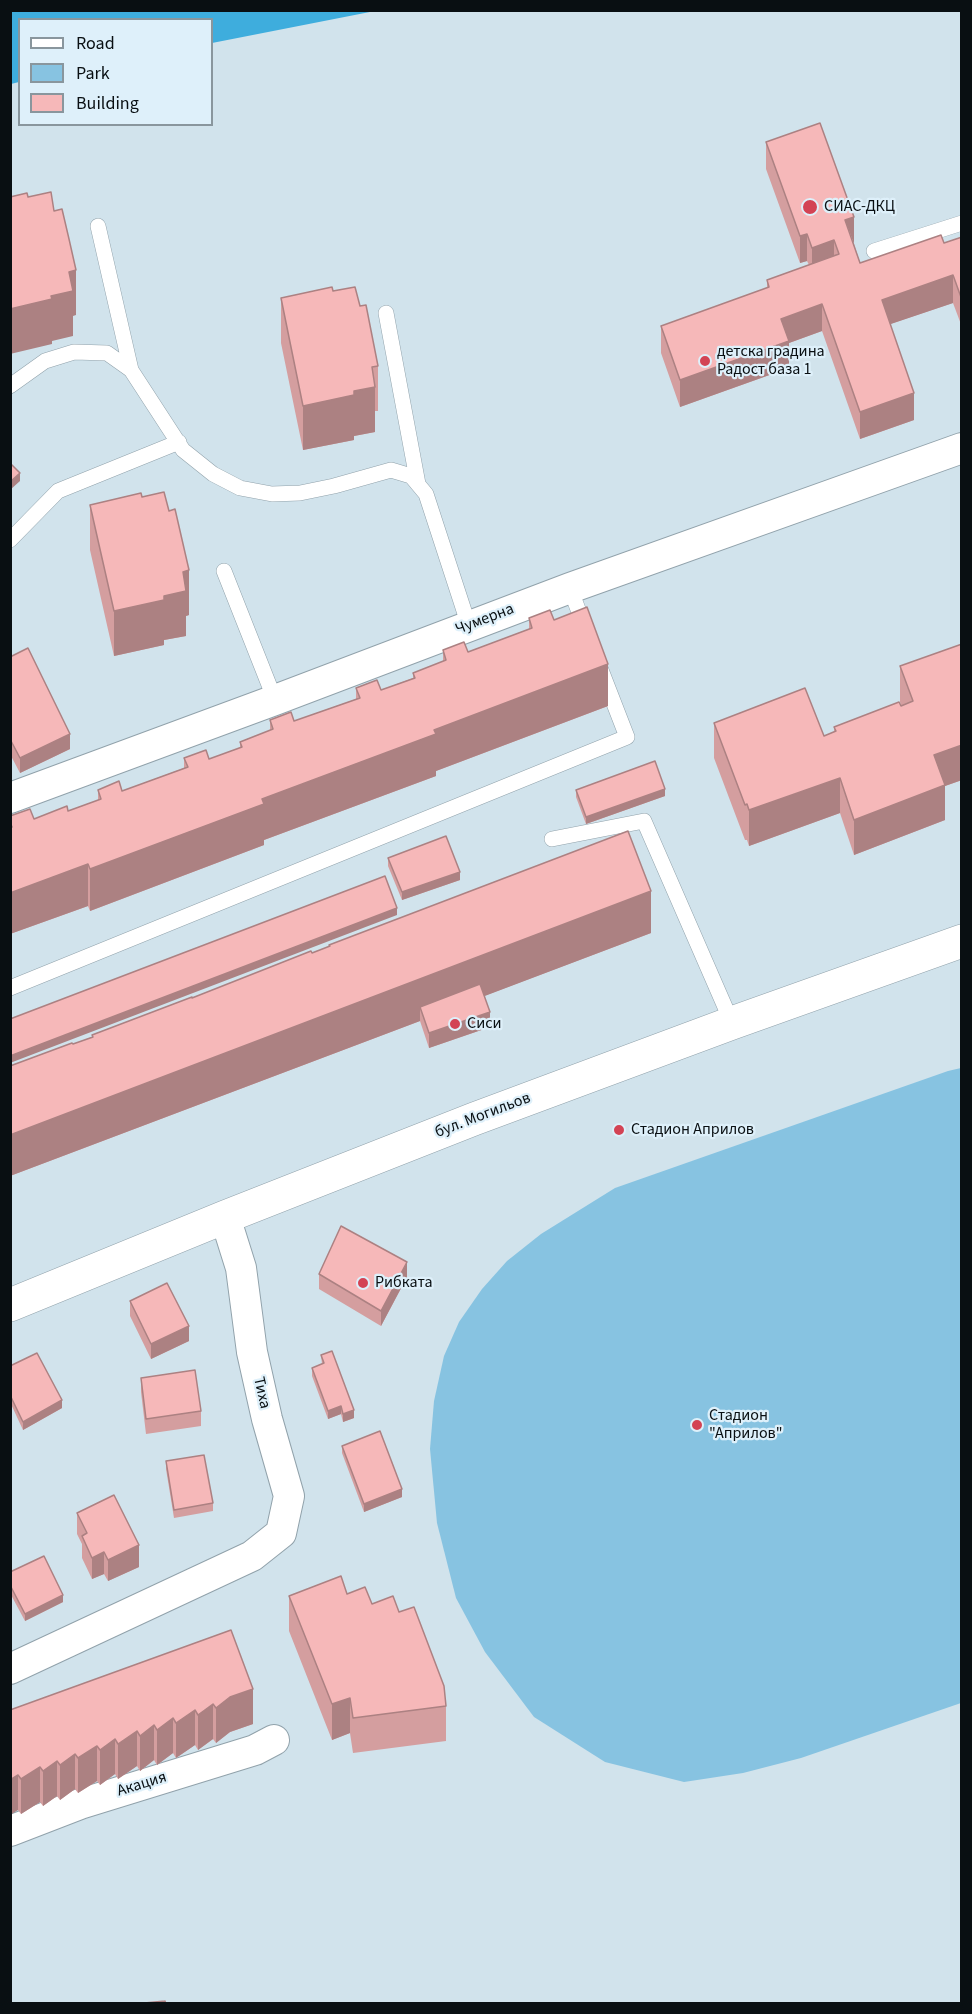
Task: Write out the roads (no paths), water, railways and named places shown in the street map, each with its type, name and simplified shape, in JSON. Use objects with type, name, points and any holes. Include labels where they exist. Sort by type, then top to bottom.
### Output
[{"type":"street","name":"Чумерна","points":[[10,798],[570,588],[962,448]]},
{"type":"street","name":"бул. Могильов","points":[[10,1305],[474,1119],[962,941]]},
{"type":"street","name":"Тиха","points":[[10,1669],[252,1556],[280,1533],[288,1496],[252,1352],[241,1268],[225,1217]]},
{"type":"street","name":"Акация","points":[[10,1831],[81,1804],[255,1750],[274,1740]]},
{"type":"lane","points":[[874,251],[962,223]]},
{"type":"lane","points":[[98,226],[131,370],[183,450],[213,474],[240,488],[272,494],[300,493],[391,470],[411,476],[426,494],[469,626]]},
{"type":"lane","points":[[386,313],[418,484]]},
{"type":"lane","points":[[10,386],[45,361],[74,352],[107,353],[131,370]]},
{"type":"lane","points":[[10,540],[58,491],[178,442]]},
{"type":"lane","points":[[224,571],[275,700]]},
{"type":"lane","points":[[10,988],[627,737],[570,588]]},
{"type":"lane","points":[[552,839],[644,820],[732,1023]]},
{"type":"place","name":"СИАС-ДКЦ","points":[[810,207]]},
{"type":"place","name":"детска градина Радост база 1","points":[[705,361]]},
{"type":"place","name":"Сиси","points":[[455,1024]]},
{"type":"place","name":"Стадион Априлов","points":[[619,1130]]},
{"type":"place","name":"Рибката","points":[[363,1283]]},
{"type":"place","name":"Стадион \"Априлов\"","points":[[697,1425]]}]
